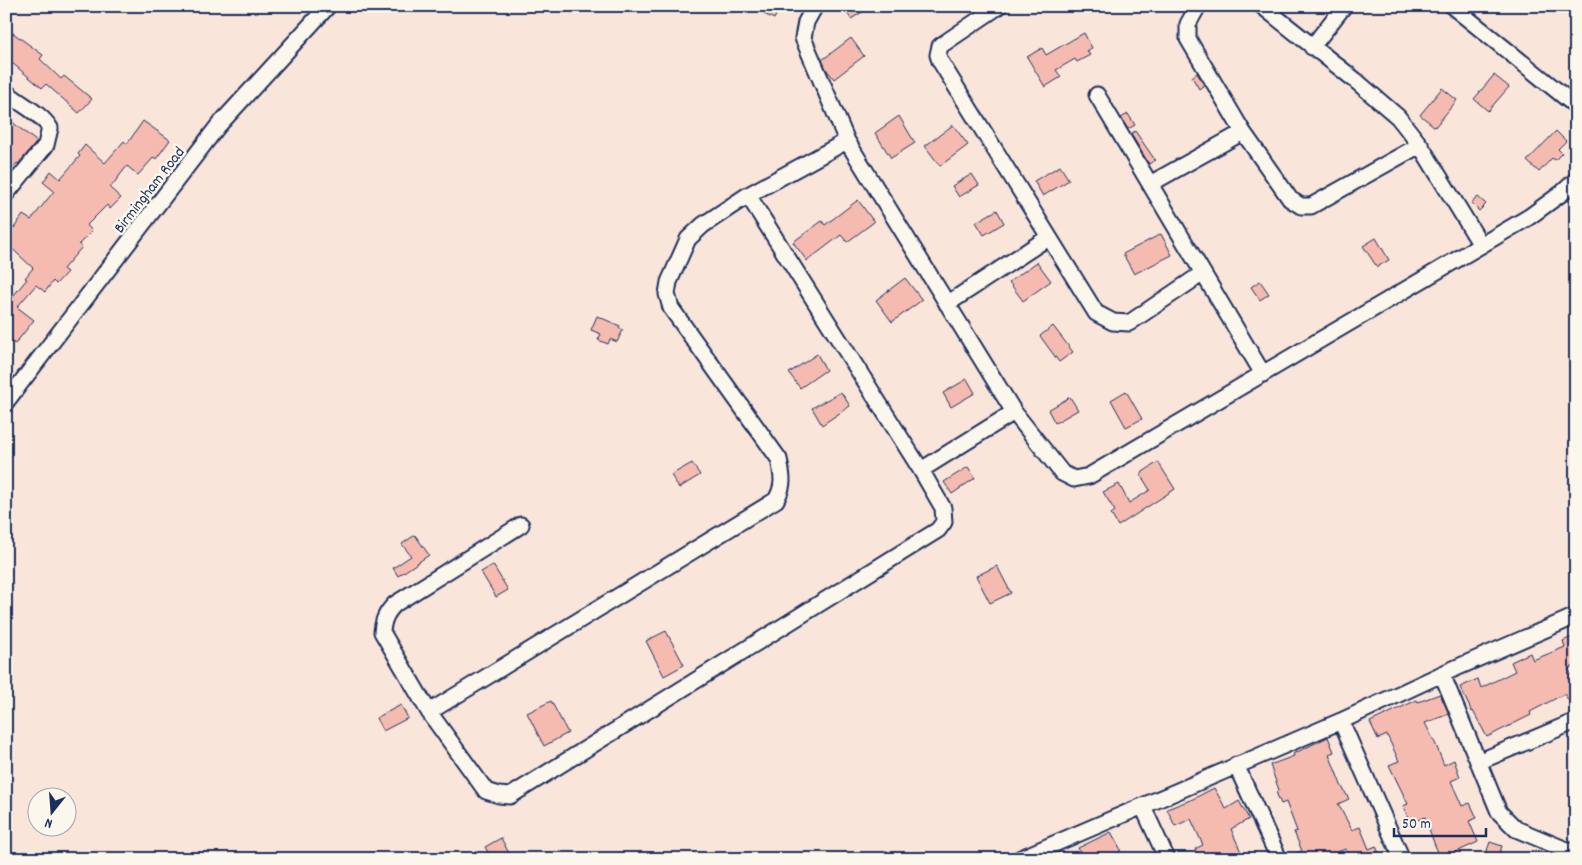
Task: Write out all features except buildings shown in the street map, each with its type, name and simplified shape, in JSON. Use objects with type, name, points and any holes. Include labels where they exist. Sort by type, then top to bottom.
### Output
[{"type":"street","name":"Birmingham Road","points":[[8,397],[218,126],[328,6]]},
{"type":"street","points":[[815,6],[806,22],[803,38],[847,141],[1014,412],[1062,473],[1074,479],[1089,476],[1529,217],[1562,193],[1576,180]]},
{"type":"street","points":[[999,6],[940,46],[938,55],[1096,314],[1113,322],[1129,322],[1203,273]]},
{"type":"street","points":[[1198,6],[1188,24],[1188,39],[1243,132],[1290,199],[1301,206],[1311,206],[1420,145]]},
{"type":"street","points":[[1262,6],[1398,117],[1420,145],[1481,245]]},
{"type":"street","points":[[1312,47],[1344,6]]},
{"type":"street","points":[[1452,6],[1576,106]]},
{"type":"street","points":[[6,92],[46,122],[50,128],[46,145],[6,194]]},
{"type":"street","points":[[1097,95],[1262,374]]},
{"type":"street","points":[[1150,184],[1243,132]]},
{"type":"street","points":[[429,712],[776,500],[782,490],[779,459],[671,308],[666,294],[669,282],[688,239],[703,226],[748,195],[847,141]]},
{"type":"street","points":[[521,525],[395,604],[383,622],[382,632],[429,712],[486,790],[499,795],[510,796],[938,530],[944,522],[943,508],[921,470],[748,195]]},
{"type":"street","points":[[947,304],[1049,237]]},
{"type":"street","points":[[921,470],[1014,412]]},
{"type":"street","points":[[1019,859],[1036,856],[1236,765],[1341,721],[1442,674],[1576,616]]},
{"type":"street","points":[[1442,674],[1499,812],[1516,829],[1576,854]]},
{"type":"street","points":[[1341,721],[1402,859]]},
{"type":"street","points":[[1478,762],[1576,722]]},
{"type":"street","points":[[1236,765],[1279,859]]},
{"type":"street","points":[[1143,807],[1167,859]]}]
